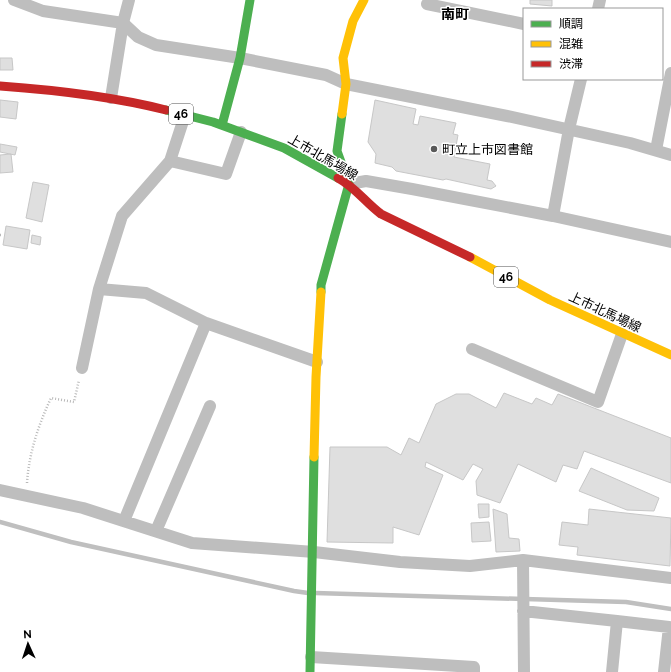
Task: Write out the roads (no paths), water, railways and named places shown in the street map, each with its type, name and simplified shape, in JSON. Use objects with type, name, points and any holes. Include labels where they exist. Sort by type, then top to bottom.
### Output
[{"type":"street","points":[[14,0],[43,11],[123,23],[138,37],[156,45],[240,58],[326,75],[346,84],[569,129],[671,155]]},
{"type":"street","points":[[111,98],[123,23],[129,0]]},
{"type":"street","points":[[222,125],[240,58],[250,0]]},
{"type":"street","points":[[310,672],[314,552],[317,362],[321,285],[349,184],[337,151],[346,84],[343,58],[354,21],[364,0]]},
{"type":"street","points":[[427,4],[523,24]]},
{"type":"street","points":[[656,150],[671,72]]},
{"type":"street","points":[[552,216],[569,129],[581,80]]},
{"type":"street","name":"上市北馬場線","points":[[0,86],[68,91],[111,98],[222,125],[284,148],[349,184],[369,205],[381,214],[458,251],[550,300],[671,355]]},
{"type":"street","points":[[82,368],[99,289],[122,216],[170,161],[185,115]]},
{"type":"street","points":[[170,161],[226,174],[241,132]]},
{"type":"street","points":[[349,184],[366,181],[552,216],[671,242]]},
{"type":"street","points":[[99,289],[146,293],[206,323],[317,362]]},
{"type":"street","points":[[124,521],[206,323]]},
{"type":"street","points":[[472,349],[598,402],[622,334]]},
{"type":"street","points":[[156,531],[210,406]]},
{"type":"street","points":[[0,490],[83,508],[192,543],[314,552],[400,562],[470,566],[523,560],[671,578]]},
{"type":"street","points":[[523,560],[524,672]]},
{"type":"street","points":[[523,611],[669,627],[664,672]]},
{"type":"street","points":[[612,672],[617,622]]},
{"type":"street","points":[[310,657],[474,667],[474,672]]},
{"type":"waterway","points":[[0,522],[71,542],[308,593]]},
{"type":"waterway","points":[[315,593],[626,602],[671,609]]},
{"type":"place","name":"町立上市図書館","points":[[434,149]]},
{"type":"district","name":"南町","points":[[455,14]]}]
